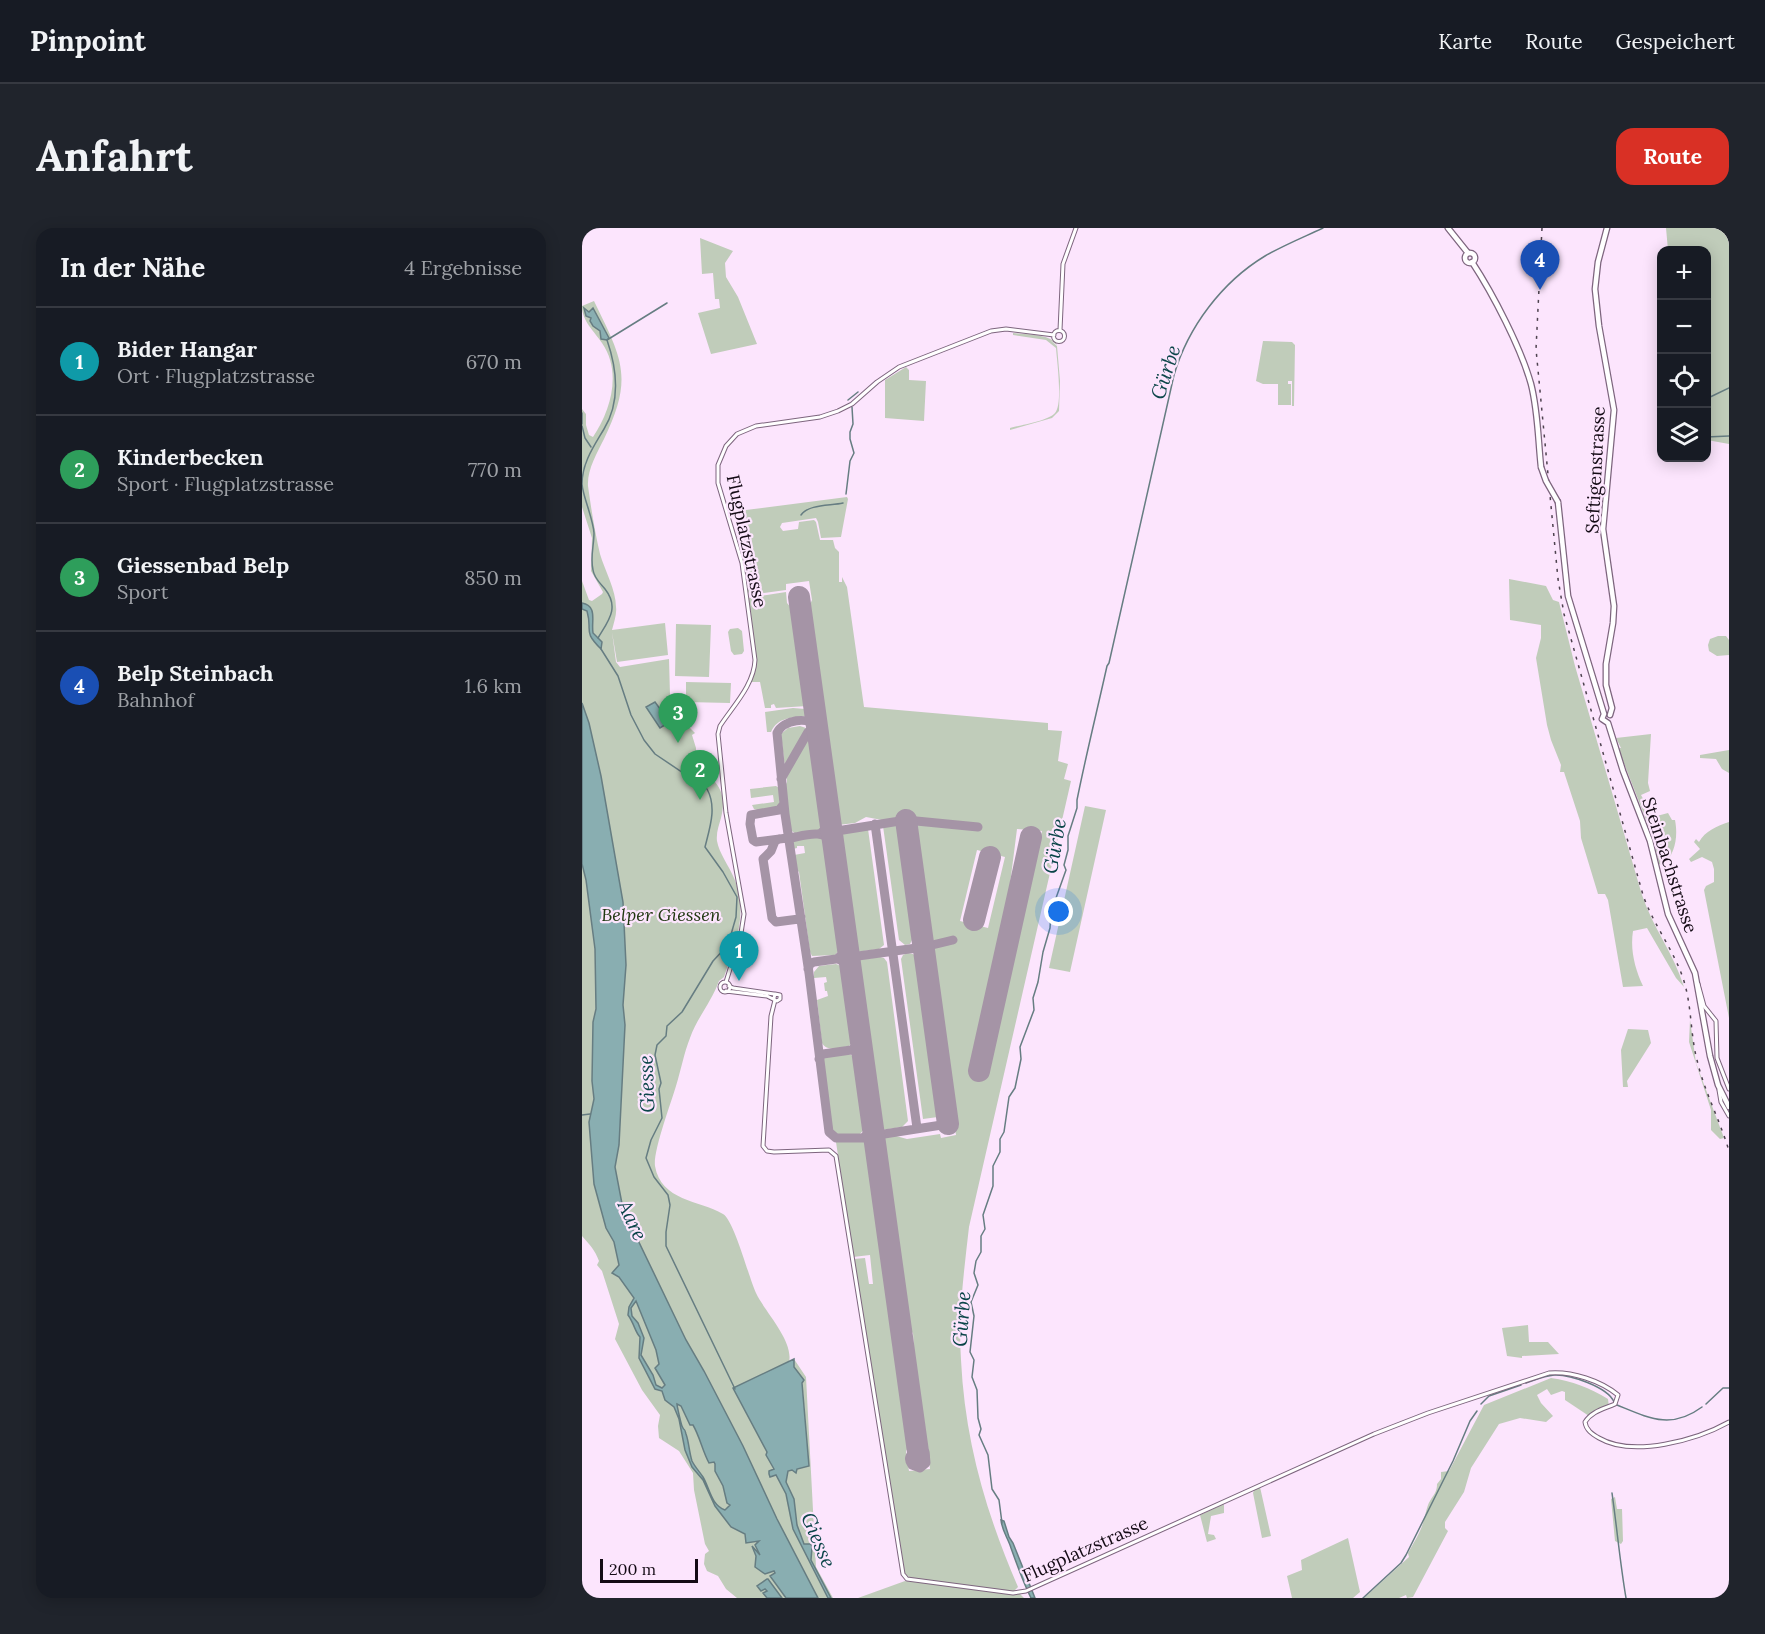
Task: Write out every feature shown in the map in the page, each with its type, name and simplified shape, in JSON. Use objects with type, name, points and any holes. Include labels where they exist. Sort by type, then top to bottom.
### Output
[{"type":"main road","name":"Steinbachstrasse","points":[[1448,228],[1468,254],[1466,260],[1472,262],[1498,308],[1530,382],[1538,423],[1543,476],[1558,502],[1568,596],[1607,715],[1602,716],[1602,721],[1608,723],[1623,771],[1650,841],[1668,914],[1697,981]]},
{"type":"main road","name":"Seftigenstrasse","points":[[1607,228],[1598,262],[1595,289],[1614,410],[1603,530],[1614,606],[1605,673],[1607,694],[1612,708],[1607,715]]},
{"type":"main road","points":[[1607,715],[1611,721],[1608,723]]},
{"type":"main road","points":[[1697,981],[1705,1037],[1718,1085],[1729,1107]]},
{"type":"street","points":[[1060,330],[1054,335],[1056,340],[1063,340],[1064,334],[1060,330],[1063,264],[1076,228]]},
{"type":"street","name":"Flugplatzstrasse","points":[[726,982],[740,939],[744,914],[726,813],[717,734],[750,681],[754,671],[754,656],[742,564],[718,483],[719,460],[730,441],[748,428],[832,414],[852,404],[899,367],[995,330],[1054,335]]},
{"type":"street","points":[[1697,981],[1704,1006],[1716,1021],[1717,1058],[1729,1089]]},
{"type":"street","points":[[722,982],[726,982],[734,988],[775,998],[722,991],[720,986],[722,982]]},
{"type":"street","points":[[726,991],[729,986]]},
{"type":"street","name":"Flugplatzstrasse","points":[[775,998],[771,1016],[763,1144],[766,1151],[772,1152],[827,1149],[832,1150],[836,1156],[904,1576],[909,1580],[1013,1593],[1026,1591],[1374,1434],[1428,1413],[1550,1373],[1569,1374],[1585,1379],[1618,1395],[1615,1404],[1598,1410],[1585,1422],[1586,1428],[1592,1434],[1611,1444],[1642,1448],[1694,1437],[1729,1422]]},
{"type":"street","points":[[1718,1085],[1721,1102],[1729,1116]]},
{"type":"green space","points":[[1666,228],[1729,228],[1729,444],[1711,441],[1711,246],[1668,246]]},
{"type":"green space","points":[[700,238],[733,251],[725,263],[726,277],[738,297],[757,344],[711,354],[698,313],[720,308],[719,299],[715,299],[713,273],[702,274]]},
{"type":"green space","name":"Belper Giessen","points":[[594,301],[612,338],[621,368],[619,399],[588,480],[600,554],[616,601],[612,630],[665,623],[668,655],[617,662],[612,632],[616,662],[620,667],[669,659],[670,695],[677,708],[679,707],[691,722],[687,725],[695,733],[692,735],[696,748],[696,764],[715,781],[721,793],[723,808],[717,841],[734,878],[740,904],[739,928],[732,953],[724,977],[719,981],[688,1044],[659,1139],[655,1166],[659,1178],[673,1193],[713,1209],[727,1219],[756,1293],[787,1345],[789,1362],[737,1387],[786,1481],[788,1471],[792,1470],[796,1473],[796,1469],[809,1465],[802,1379],[794,1367],[794,1359],[806,1377],[816,1567],[833,1598],[737,1598],[726,1589],[718,1576],[707,1571],[704,1564],[705,1554],[709,1551],[705,1544],[694,1490],[693,1473],[679,1451],[659,1438],[660,1415],[642,1390],[615,1339],[619,1324],[602,1271],[597,1265],[599,1261],[582,1236],[582,581],[589,600],[592,601],[603,592],[591,571],[592,538],[582,507],[582,409],[586,414],[589,435],[593,437],[605,415],[613,378],[608,354],[586,321],[583,311],[582,306]]},
{"type":"green space","points":[[1013,333],[1038,336],[1054,341],[1057,345],[1050,340],[1057,346],[1060,381],[1059,411],[1052,418],[1010,430],[1010,428],[1052,416],[1059,401],[1056,348],[1046,340],[1013,335]]},
{"type":"green space","points":[[1263,341],[1292,342],[1295,345],[1294,406],[1292,406],[1292,381],[1288,381],[1288,384],[1291,384],[1291,405],[1278,405],[1278,384],[1263,384],[1256,381]]},
{"type":"green space","points":[[906,367],[909,370],[909,380],[926,381],[924,421],[885,418],[885,380]]},
{"type":"green space","points":[[847,497],[841,537],[821,538],[816,518],[782,523],[780,527],[783,531],[798,529],[799,522],[814,520],[820,540],[833,540],[839,552],[839,582],[842,582],[842,577],[847,587],[864,707],[1048,723],[1048,730],[1062,731],[1058,761],[1068,764],[1064,779],[1071,781],[969,1227],[961,1310],[960,1343],[963,1390],[972,1448],[996,1532],[1018,1587],[1013,1592],[910,1578],[905,1574],[854,1259],[865,1258],[869,1284],[873,1284],[870,1255],[853,1257],[836,1142],[864,1140],[868,1145],[892,1326],[893,1350],[896,1350],[909,1446],[906,1451],[909,1471],[930,1469],[910,1347],[914,1347],[913,1333],[908,1329],[882,1136],[907,1139],[940,1134],[941,1138],[956,1135],[913,823],[978,829],[979,825],[905,816],[882,820],[866,817],[855,823],[838,825],[822,710],[824,708],[822,707],[808,609],[812,600],[809,581],[786,584],[786,590],[747,593],[736,529],[742,527],[741,515],[746,510]],"holes":[[[1017,829],[1042,831],[986,1079],[972,1075],[1004,931]],[[977,850],[1005,857],[988,928],[960,921]]]},
{"type":"green space","points":[[1509,579],[1546,586],[1553,600],[1559,602],[1575,666],[1642,895],[1684,987],[1676,978],[1647,928],[1633,931],[1632,938],[1634,959],[1643,986],[1623,987],[1608,900],[1605,894],[1598,894],[1581,838],[1580,821],[1564,772],[1560,772],[1561,765],[1547,725],[1536,658],[1541,638],[1541,625],[1510,620]]},
{"type":"green space","points":[[786,592],[787,603],[793,610],[807,706],[776,708],[774,704],[771,708],[765,708],[760,682],[751,682],[756,657],[748,598]]},
{"type":"green space","points":[[676,624],[711,625],[709,677],[675,676]]},
{"type":"green space","points":[[738,628],[742,631],[744,651],[742,654],[734,655],[731,651],[728,632],[730,629]]},
{"type":"green space","points":[[1726,636],[1729,640],[1729,655],[1717,656],[1709,651],[1710,639]]},
{"type":"green space","points":[[686,682],[731,683],[730,703],[686,702]]},
{"type":"green space","points":[[793,708],[805,709],[807,713],[805,716],[781,721],[771,732],[767,732],[765,712]]},
{"type":"green space","points":[[800,726],[806,728],[806,733],[785,768],[781,734],[788,728]]},
{"type":"green space","points":[[810,734],[823,827],[818,831],[796,834],[789,829],[784,788],[787,782],[786,774]]},
{"type":"green space","points":[[1651,734],[1648,783],[1650,791],[1641,795],[1653,817],[1668,813],[1672,820],[1675,820],[1676,826],[1673,850],[1662,865],[1659,864],[1654,840],[1616,738]]},
{"type":"green space","points":[[1729,750],[1729,773],[1722,769],[1716,759],[1700,758],[1700,755]]},
{"type":"green space","points":[[776,786],[779,788],[780,806],[761,811],[754,809],[752,805],[774,802],[773,795],[751,798],[750,789]]},
{"type":"green space","points":[[1085,806],[1106,810],[1070,972],[1049,968]]},
{"type":"green space","points":[[1729,822],[1729,1018],[1704,890],[1706,886],[1714,882],[1714,869],[1712,862],[1702,857],[1691,862],[1689,859],[1700,849],[1694,842],[1696,839],[1699,842],[1708,832]]},
{"type":"green space","points":[[898,823],[914,936],[910,944],[905,945],[899,940],[883,826]]},
{"type":"green space","points":[[868,829],[884,945],[879,949],[856,952],[839,832]]},
{"type":"green space","points":[[819,836],[825,842],[840,949],[835,955],[812,956],[799,872],[796,869],[794,855],[805,853],[804,846],[797,846],[793,849],[792,843],[796,839]]},
{"type":"green space","points":[[908,953],[917,958],[938,1117],[923,1119],[901,959]]},
{"type":"green space","points":[[880,957],[887,962],[908,1121],[902,1127],[881,1130],[857,960]]},
{"type":"green space","points":[[836,964],[843,970],[853,1041],[849,1046],[834,1049],[827,1048],[822,1043],[817,1000],[828,996],[824,983],[827,982],[826,977],[814,978],[814,972],[819,966]]},
{"type":"green space","points":[[1690,1020],[1696,1063],[1724,1138],[1720,1139],[1711,1130],[1711,1110],[1689,1042]]},
{"type":"green space","points":[[1628,1029],[1648,1030],[1651,1043],[1627,1081],[1628,1087],[1623,1087],[1621,1050]]},
{"type":"green space","points":[[849,1054],[856,1062],[865,1128],[860,1134],[838,1136],[831,1132],[821,1063],[826,1057]]},
{"type":"green space","points":[[1528,1325],[1529,1342],[1548,1342],[1559,1354],[1522,1356],[1522,1358],[1507,1356],[1502,1328]]},
{"type":"green space","points":[[1551,1378],[1574,1383],[1608,1399],[1609,1407],[1589,1416],[1565,1400],[1565,1392],[1551,1395],[1547,1389],[1537,1395],[1553,1416],[1546,1422],[1520,1418],[1499,1424],[1471,1468],[1464,1492],[1445,1522],[1445,1528],[1448,1531],[1413,1597],[1407,1598],[1406,1595],[1399,1598],[1364,1598],[1409,1557],[1408,1553],[1420,1531],[1428,1505],[1441,1479],[1441,1472],[1449,1471],[1484,1405]]},
{"type":"green space","points":[[1260,1487],[1271,1536],[1262,1538],[1253,1493]]},
{"type":"green space","points":[[1615,1497],[1617,1509],[1622,1509],[1623,1541],[1621,1544],[1615,1541],[1611,1499]]},
{"type":"green space","points":[[1224,1504],[1224,1513],[1211,1516],[1208,1534],[1214,1535],[1216,1539],[1207,1542],[1200,1515]]},
{"type":"green space","points":[[1348,1538],[1360,1592],[1353,1598],[1292,1598],[1287,1576],[1302,1570],[1301,1560]]},
{"type":"green space","points":[[905,1581],[1020,1594],[1024,1598],[858,1598]]},
{"type":"shaded area","points":[[584,308],[589,312],[593,308],[609,338],[607,340],[601,339],[600,331],[593,326],[591,318],[586,316]]},
{"type":"shaded area","points":[[582,603],[590,607],[592,611],[593,633],[602,642],[601,649],[590,634],[589,618],[587,611],[582,609]]},
{"type":"shaded area","points":[[655,702],[668,720],[668,723],[660,728],[646,707]]},
{"type":"shaded area","points":[[582,703],[601,776],[623,902],[626,965],[623,1005],[625,1025],[619,1145],[615,1167],[623,1209],[686,1340],[743,1446],[777,1519],[818,1598],[786,1598],[770,1576],[775,1573],[774,1571],[765,1574],[755,1567],[756,1556],[752,1546],[760,1555],[755,1545],[759,1541],[746,1543],[745,1534],[731,1527],[715,1506],[703,1480],[692,1467],[685,1450],[679,1419],[674,1407],[665,1400],[662,1391],[655,1389],[639,1358],[640,1337],[628,1315],[634,1298],[619,1277],[612,1273],[619,1265],[614,1242],[606,1228],[594,1184],[589,1122],[594,1099],[592,1081],[593,1022],[596,1009],[595,949],[582,864]],"holes":[[[636,1301],[656,1350],[659,1364],[655,1368],[665,1385],[662,1388],[656,1385],[641,1355],[644,1338],[638,1323],[632,1316],[631,1308]],[[677,1404],[681,1406],[690,1425],[693,1425],[709,1463],[714,1462],[715,1464],[715,1471],[723,1486],[727,1503],[730,1505],[725,1510],[714,1501],[703,1477],[692,1461]]]},
{"type":"shaded area","points":[[794,1359],[794,1367],[804,1380],[802,1383],[809,1466],[797,1469],[796,1473],[792,1470],[788,1471],[786,1482],[794,1499],[797,1525],[804,1544],[811,1544],[811,1560],[831,1598],[828,1598],[793,1529],[786,1494],[776,1475],[770,1477],[769,1471],[774,1469],[766,1455],[767,1452],[733,1388]]},
{"type":"shaded area","points":[[1001,1520],[1004,1521],[1035,1598],[1031,1598],[1025,1586]]},
{"type":"shaded area","points":[[767,1579],[782,1598],[767,1598],[763,1593],[767,1591],[765,1589],[761,1591],[757,1586]]},
{"type":"waterway","name":"Gürbe","points":[[1002,1523],[999,1500],[992,1489],[988,1455],[979,1435],[981,1429],[978,1418],[977,1390],[972,1377],[974,1360],[970,1352],[974,1316],[971,1302],[978,1285],[974,1273],[976,1261],[981,1252],[981,1236],[985,1229],[983,1215],[993,1186],[993,1166],[1000,1152],[1000,1139],[1004,1132],[1009,1097],[1015,1088],[1021,1059],[1020,1047],[1034,1010],[1033,998],[1050,928],[1051,912],[1066,870],[1064,865],[1068,850],[1068,836],[1077,808],[1088,750],[1174,375],[1188,340],[1221,292],[1265,256],[1323,228]]},
{"type":"waterway","points":[[598,638],[611,614],[612,602],[594,573],[593,527],[582,484],[586,462],[609,418],[615,396],[615,374],[607,340],[667,303]]},
{"type":"waterway","points":[[1711,397],[1729,388]]},
{"type":"waterway","points":[[848,400],[858,392]]},
{"type":"waterway","points":[[846,494],[850,461],[854,453],[850,439],[853,424],[852,407]]},
{"type":"waterway","points":[[582,413],[582,424]]},
{"type":"waterway","points":[[582,426],[585,438],[591,447]]},
{"type":"waterway","points":[[1711,437],[1729,436]]},
{"type":"waterway","points":[[801,515],[814,507],[843,503]]},
{"type":"waterway","name":"Giesse","points":[[601,649],[618,676],[631,715],[644,740],[655,754],[707,789],[712,810],[705,847],[737,897],[736,917],[728,945],[713,961],[682,1012],[667,1026],[666,1036],[657,1045],[655,1055],[661,1083],[659,1089],[662,1118],[651,1140],[646,1158],[654,1177],[668,1195],[670,1205],[666,1246],[735,1389]]},
{"type":"waterway","points":[[582,1115],[590,1114]]},
{"type":"waterway","points":[[1526,1383],[1561,1375],[1587,1382],[1604,1391],[1614,1402]]},
{"type":"waterway","points":[[1481,1404],[1489,1396],[1521,1385]]},
{"type":"waterway","points":[[1706,1404],[1723,1388],[1729,1388]]},
{"type":"waterway","points":[[1617,1405],[1660,1420],[1680,1418],[1702,1407]]},
{"type":"waterway","points":[[1363,1598],[1401,1563],[1406,1555],[1453,1461],[1470,1421],[1477,1411]]},
{"type":"waterway","points":[[1612,1493],[1626,1598]]},
{"type":"taxiway","points":[[807,721],[813,716],[814,709]]},
{"type":"taxiway","points":[[817,728],[808,721],[802,720],[790,722],[777,733],[785,814],[809,973],[829,1132],[836,1138],[869,1138],[876,1151]]},
{"type":"taxiway","points":[[781,779],[808,732]]},
{"type":"taxiway","points":[[783,805],[779,810],[751,815],[753,840],[756,842],[795,837]]},
{"type":"taxiway","points":[[821,833],[828,827],[830,818]]},
{"type":"taxiway","points":[[818,834],[906,820],[978,827]]},
{"type":"taxiway","points":[[875,824],[917,1128]]},
{"type":"taxiway","points":[[791,838],[815,834],[826,836],[833,845]]},
{"type":"taxiway","points":[[779,839],[775,841],[771,851],[763,859],[772,918],[776,922],[801,917]]},
{"type":"taxiway","points":[[808,969],[814,962],[924,947],[953,940]]},
{"type":"taxiway","points":[[838,958],[845,952],[847,943]]},
{"type":"taxiway","points":[[838,959],[846,963],[851,971]]},
{"type":"taxiway","points":[[851,1050],[858,1046],[860,1037]]},
{"type":"taxiway","points":[[819,1059],[823,1054],[851,1050],[858,1052],[863,1059]]},
{"type":"taxiway","points":[[864,1137],[871,1132],[871,1124]]},
{"type":"taxiway","points":[[865,1137],[948,1124]]},
{"type":"taxiway","points":[[916,1439],[925,1452],[926,1463],[920,1468],[912,1465],[910,1460],[910,1456],[917,1447]]},
{"type":"runway","points":[[799,597],[919,1459]]},
{"type":"runway","points":[[906,820],[948,1124]]},
{"type":"runway","points":[[979,1071],[1031,837]]},
{"type":"runway","points":[[974,920],[990,857]]},
{"type":"railway","points":[[1542,228],[1536,349],[1558,579],[1564,614],[1643,895],[1683,978],[1700,1072],[1729,1151]]},
{"type":"place","name":"Belp Steinbach","points":[[1540,290]]},
{"type":"place","name":"Giessenbad Belp","points":[[678,743]]},
{"type":"place","name":"Kinderbecken","points":[[700,800]]},
{"type":"place","name":"Bider Hangar","points":[[739,981]]},
{"type":"water label","name":"Aare","points":[[633,1220]]}]
